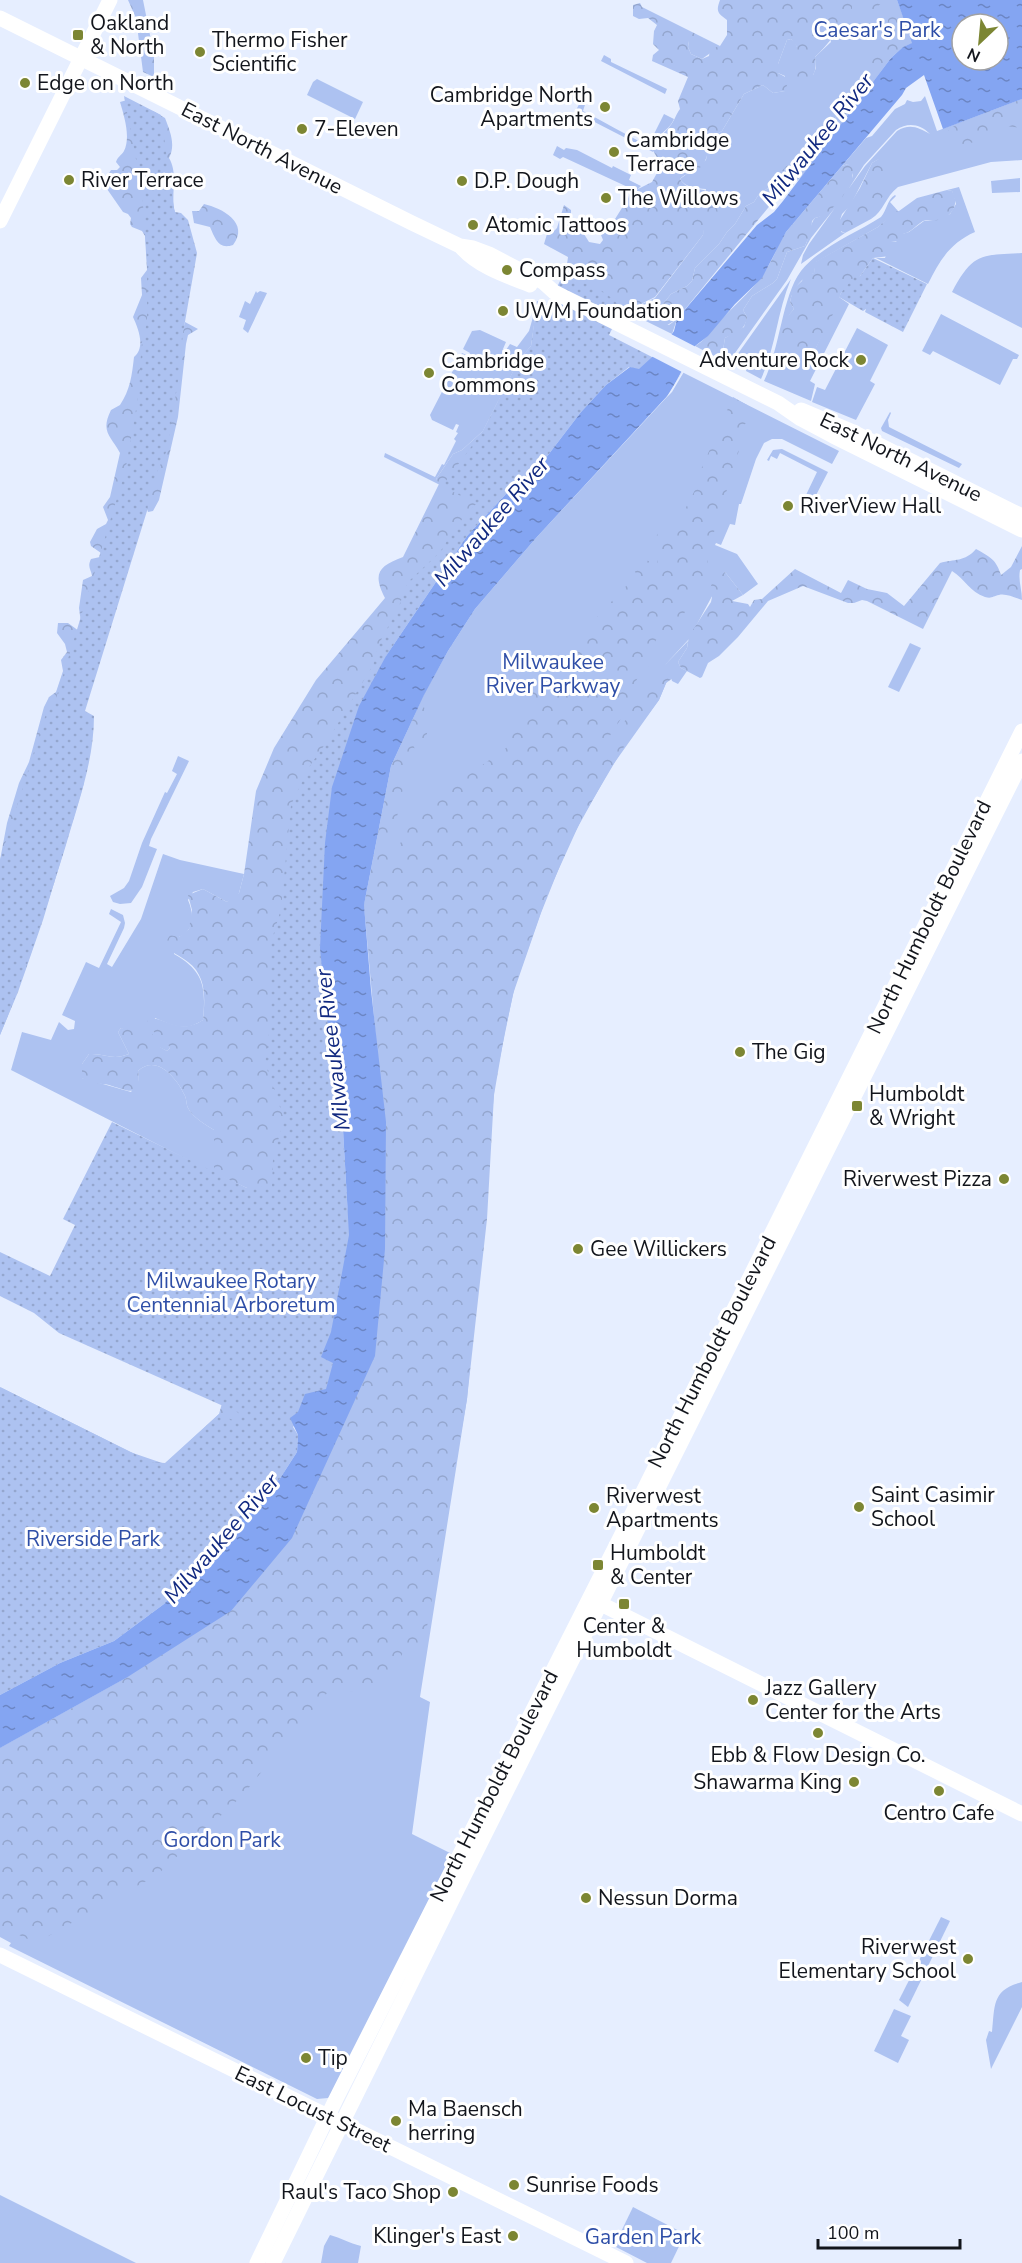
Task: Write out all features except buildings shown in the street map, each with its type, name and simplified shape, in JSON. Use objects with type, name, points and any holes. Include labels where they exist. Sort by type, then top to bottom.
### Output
[{"type":"main road","points":[[0,221],[108,4]]},
{"type":"main road","name":"East North Avenue","points":[[0,18],[460,246],[469,256],[501,274],[539,289],[554,292],[778,404],[807,411],[954,489],[1022,530]]},
{"type":"main road","name":"East North Avenue","points":[[954,489],[1022,516]]},
{"type":"main road","name":"North Humboldt Boulevard","points":[[597,1598],[1022,731]]},
{"type":"main road","name":"North Humboldt Boulevard","points":[[257,2263],[327,2117],[597,1598],[1022,761]]},
{"type":"main road","points":[[273,2263],[597,1598],[1022,1814]]},
{"type":"main road","name":"East Locust Street","points":[[1,1956],[626,2263]]},
{"type":"green space","points":[[128,0],[143,0],[154,55],[154,77],[143,72],[136,18]]},
{"type":"green space","points":[[720,0],[844,0],[847,2],[854,0],[852,16],[815,57],[816,66],[812,76],[800,80],[794,73],[792,65],[797,55],[797,48],[791,39],[787,40],[778,64],[778,73],[789,79],[785,91],[773,93],[763,85],[744,94],[722,131],[710,138],[702,166],[680,179],[690,188],[711,194],[718,212],[705,224],[703,235],[655,297],[633,308],[622,309],[609,297],[594,288],[561,279],[556,273],[567,264],[568,257],[544,244],[547,234],[551,234],[557,228],[564,205],[571,210],[571,220],[576,230],[584,234],[589,242],[600,244],[603,240],[601,235],[610,227],[632,192],[652,182],[657,173],[658,159],[652,149],[653,145],[671,124],[680,109],[678,101],[688,77],[652,61],[653,55],[659,50],[653,44],[657,25],[648,18],[639,19],[633,16],[633,5],[640,3],[642,7],[704,38],[700,42],[689,41],[688,47],[691,54],[702,59],[709,56],[710,49],[720,46],[727,35],[727,20],[718,12]]},
{"type":"green space","name":"Caesar's Park","points":[[821,0],[897,0],[913,43],[903,47],[862,80],[861,87],[841,108],[835,119],[806,145],[773,185],[746,206],[719,244],[695,268],[692,281],[671,294],[654,310],[647,320],[669,325],[677,319],[672,334],[561,279],[633,308],[655,298],[703,235],[706,189],[688,186],[680,179],[706,160],[710,138],[722,131],[744,94],[763,85],[773,93],[785,91],[785,76],[778,73],[778,64],[787,40],[791,39],[795,42],[798,58],[813,75],[816,68],[815,57],[831,42]]},
{"type":"green space","points":[[857,0],[891,0],[903,36],[903,47],[891,58],[805,173],[792,186],[786,186],[677,319],[664,327],[647,320],[671,294],[692,281],[695,268],[719,244],[746,206],[773,185],[779,174],[835,119],[841,108],[861,87],[862,80],[873,59],[875,40],[887,29],[889,12],[886,4],[882,3],[873,10],[864,9]]},
{"type":"green space","points":[[704,38],[720,46],[702,59],[691,54],[688,47],[689,41]]},
{"type":"green space","points":[[604,55],[611,59],[611,62],[667,89],[665,94],[601,61]]},
{"type":"green space","points":[[317,79],[363,102],[355,119],[307,95],[313,82]]},
{"type":"green space","points":[[586,91],[589,92],[583,111],[648,146],[664,114],[674,119],[657,138],[653,152],[575,112]]},
{"type":"green space","points":[[124,96],[161,115],[174,209],[188,220],[197,253],[167,450],[150,488],[147,511],[85,711],[94,716],[91,749],[84,782],[35,941],[0,1035],[0,860],[45,717],[50,705],[54,705],[125,472],[137,404],[142,342],[147,322],[147,260],[142,191]]},
{"type":"green space","points":[[925,96],[937,131],[1022,99],[1022,160],[991,162],[898,187],[871,219],[879,159],[872,163],[850,206],[842,214],[841,232],[845,233],[801,264],[809,244],[835,208],[811,238],[787,280],[730,360],[727,362],[718,358],[723,350],[725,338],[744,327],[747,317],[743,310],[752,296],[777,279],[787,252],[805,246],[815,218],[832,207],[843,194],[853,175],[848,164],[842,166],[895,109],[905,104],[907,100],[921,101]],"holes":[[[914,125],[930,134],[910,127],[897,131],[865,166],[848,189],[864,165],[896,130]]]},
{"type":"green space","points":[[1022,99],[1022,128],[1005,126],[1001,128],[999,136],[966,144],[947,143],[945,137],[950,128]]},
{"type":"green space","points":[[127,100],[133,109],[153,111],[165,118],[172,143],[169,158],[174,178],[175,212],[154,200],[140,531],[81,721],[84,783],[43,920],[18,992],[0,1035],[0,860],[7,823],[19,783],[29,762],[44,707],[49,697],[56,692],[63,671],[61,660],[67,652],[65,644],[57,633],[58,623],[68,623],[79,631],[83,580],[92,576],[89,566],[91,559],[100,557],[101,553],[91,546],[90,542],[97,529],[106,524],[108,520],[103,507],[110,497],[120,453],[108,433],[106,424],[111,410],[120,405],[126,394],[134,357],[140,348],[140,337],[133,317],[142,295],[141,278],[147,270],[145,236],[142,231],[132,227],[131,218],[123,212],[107,189],[106,178],[111,170],[117,170],[120,167],[116,162],[126,145],[126,127],[120,102]]},
{"type":"green space","points":[[557,146],[564,150],[566,148],[577,150],[612,168],[613,166],[631,175],[629,180],[641,186],[628,198],[632,189],[563,157],[560,159],[553,155]]},
{"type":"green space","points":[[885,155],[890,162],[889,169],[879,180],[884,186],[885,194],[878,202],[871,219],[845,233],[836,229],[872,163]]},
{"type":"green space","points":[[848,164],[853,168],[852,181],[841,199],[826,215],[812,221],[811,232],[805,246],[787,252],[777,279],[752,296],[743,310],[747,317],[744,325],[739,331],[725,338],[723,350],[718,358],[695,346],[753,287],[766,270],[786,232],[842,166]]},
{"type":"green space","points":[[1020,178],[1020,192],[992,193],[991,181]]},
{"type":"green space","points":[[959,187],[975,232],[952,247],[928,284],[876,258],[885,258],[891,242],[896,242],[902,234],[909,232],[924,221],[950,214],[956,204],[952,191],[947,190]]},
{"type":"green space","points":[[947,190],[952,191],[955,201],[951,213],[938,220],[923,221],[903,234],[900,241],[891,242],[893,248],[890,256],[873,258],[860,276],[841,293],[814,352],[801,355],[783,368],[775,365],[779,355],[783,326],[786,318],[794,309],[790,302],[793,289],[802,281],[805,272],[814,273],[815,262],[878,227],[896,211],[917,198]]},
{"type":"green space","points":[[895,195],[890,202],[898,211],[878,227],[816,262],[814,273],[795,288],[790,302],[794,309],[789,315],[776,360],[777,367],[787,366],[801,354],[809,355],[814,352],[839,297],[849,304],[810,381],[815,384],[811,401],[764,381],[774,354],[789,294],[801,271],[828,247],[881,217],[890,200]]},
{"type":"green space","points":[[204,204],[226,213],[236,223],[238,230],[233,245],[220,244],[210,227],[194,223],[192,211],[199,211]]},
{"type":"green space","points":[[1022,253],[1022,328],[952,292],[966,270],[979,259],[996,254]]},
{"type":"green space","points":[[873,258],[927,284],[903,332],[865,312],[866,309],[863,311],[839,297],[854,277],[860,276]]},
{"type":"green space","name":"Milwaukee Rotary Centennial Arboretum","points":[[561,279],[588,284],[609,296],[622,309],[609,335],[654,358],[639,370],[629,367],[606,385],[581,412],[545,459],[506,494],[467,536],[386,656],[359,706],[332,787],[325,843],[320,948],[327,1018],[341,1094],[349,1235],[331,1332],[322,1356],[333,1363],[326,1389],[293,1427],[298,1435],[297,1452],[279,1480],[265,1485],[200,1565],[164,1604],[114,1641],[60,1663],[0,1695],[0,1387],[151,1462],[165,1463],[219,1414],[235,1421],[239,1413],[59,1333],[34,1313],[0,1296],[0,1252],[50,1276],[75,1225],[63,1219],[112,1122],[247,1188],[272,1186],[273,1159],[284,1119],[265,1063],[270,1025],[270,946],[281,909],[291,805],[309,767],[373,665],[379,644],[399,606],[408,582],[440,552],[457,525],[476,504],[442,486],[483,431],[519,360],[531,346],[537,301],[548,305]]},
{"type":"green space","points":[[791,279],[761,379],[746,371],[747,365],[737,361],[734,365],[732,362]]},
{"type":"green space","points":[[256,291],[267,293],[248,333],[243,329],[246,320],[239,317],[245,301],[250,304]]},
{"type":"green space","points":[[941,314],[1019,355],[1017,359],[1013,359],[1000,385],[933,351],[930,355],[922,351]]},
{"type":"green space","points":[[533,317],[535,318],[531,346],[519,360],[483,431],[462,450],[453,454],[436,479],[442,486],[384,457],[385,453],[435,477],[456,441],[454,439],[459,425],[456,424],[453,430],[432,420],[430,415],[462,353],[469,356],[470,353],[463,349],[472,331],[480,330],[506,342],[503,349],[506,350],[510,344],[517,347],[529,331]]},
{"type":"green space","points":[[185,322],[198,329],[188,335],[178,417],[159,500],[153,511],[148,512],[141,492]]},
{"type":"green space","name":"Adventure Rock","points":[[857,328],[888,345],[870,381],[875,384],[856,420],[812,402],[817,387],[825,390]]},
{"type":"green space","points":[[590,336],[386,656],[305,1394],[147,1577],[0,1387],[130,1452],[165,1464],[219,1414],[230,1375],[247,1188],[214,1173],[214,1130],[193,1115],[180,1087],[165,1070],[158,1066],[145,1066],[138,1071],[138,1086],[132,1091],[85,1080],[82,1078],[82,1064],[89,1054],[118,1057],[129,1054],[118,1032],[121,1028],[152,1034],[159,1041],[160,1047],[167,1051],[170,1048],[168,1044],[149,1028],[148,1020],[159,1019],[178,1026],[185,1026],[194,1025],[203,1020],[204,997],[199,974],[188,962],[164,945],[170,935],[179,937],[189,929],[192,910],[188,895],[203,889],[227,902],[233,895],[239,893],[244,874],[256,791],[274,748],[316,680],[385,598],[379,582],[380,572],[383,567],[403,557],[439,484],[436,479],[453,454],[462,450],[483,431],[519,360],[535,342]]},
{"type":"green space","points":[[682,372],[839,451],[832,464],[782,439],[772,439],[764,443],[756,459],[741,504],[739,504],[735,525],[730,524],[721,545],[716,543],[715,545],[737,554],[758,584],[743,595],[725,572],[689,639],[664,666],[688,641],[687,648],[678,662],[681,668],[687,671],[678,684],[672,681],[670,674],[659,700],[610,769],[569,843],[541,913],[513,994],[495,1082],[467,1399],[420,1697],[430,1702],[412,1834],[456,1856],[332,2095],[328,2098],[317,2099],[9,1946],[11,1943],[0,1937],[0,1748],[119,1682],[231,1611],[292,1538],[376,1040],[364,905],[403,744],[424,694],[475,609],[536,538],[666,398]]},
{"type":"green space","name":"Milwaukee River Parkway","points":[[733,397],[747,405],[746,423],[733,438],[740,447],[707,555],[708,565],[704,578],[672,635],[656,640],[654,646],[656,655],[653,662],[639,675],[633,687],[628,708],[607,740],[614,739],[631,711],[655,681],[671,674],[673,678],[666,683],[659,700],[625,745],[582,818],[547,895],[515,986],[494,1095],[487,1219],[467,1399],[424,1644],[405,1650],[382,1685],[354,1691],[328,1692],[243,1795],[157,1875],[36,1943],[0,1926],[0,1748],[126,1678],[375,1356],[385,1249],[386,1122],[364,905],[391,766],[422,699],[427,720],[426,736],[424,741],[413,743],[416,754],[406,777],[400,802],[390,853],[394,855],[417,812],[506,748],[538,680],[628,584],[635,584],[638,578],[631,563],[636,556],[657,563],[659,554],[653,542],[660,530],[671,528],[679,521],[695,490],[702,467]]},
{"type":"green space","points":[[890,412],[889,427],[962,464],[959,468],[882,431],[881,428]]},
{"type":"green space","points":[[782,449],[828,472],[813,501],[806,495],[817,472],[780,453],[777,459],[771,456],[769,461],[767,460],[773,450]]},
{"type":"green space","points":[[1022,546],[1022,569],[1019,578],[1022,600],[1004,595],[985,597],[975,592],[952,571],[923,629],[867,601],[848,603],[803,586],[768,601],[738,637],[719,656],[708,663],[702,677],[681,668],[678,662],[687,648],[689,636],[711,602],[712,597],[709,592],[712,583],[725,572],[743,595],[732,601],[748,604],[750,607],[754,600],[762,599],[795,569],[841,593],[848,580],[867,589],[887,593],[904,606],[940,563],[963,558],[976,549],[993,560],[1001,575],[1011,567]]},
{"type":"green space","points":[[910,643],[921,648],[899,692],[888,687]]},
{"type":"green space","points":[[178,756],[189,761],[151,839],[149,846],[157,849],[142,887],[131,903],[113,902],[110,896],[124,888],[129,881],[142,843],[165,792],[167,793],[177,774],[172,771]]},
{"type":"green space","points":[[163,854],[244,874],[239,893],[227,902],[203,889],[193,892],[188,900],[192,921],[188,930],[179,937],[174,954],[192,967],[201,981],[204,998],[203,1020],[185,1027],[155,1018],[153,1031],[167,1042],[170,1048],[167,1051],[121,1028],[118,1032],[129,1054],[113,1057],[89,1054],[82,1064],[82,1078],[131,1092],[139,1080],[138,1071],[145,1066],[158,1066],[165,1070],[180,1087],[193,1115],[214,1130],[214,1173],[11,1070],[22,1032],[51,1040],[59,1022],[68,1030],[74,1029],[75,1021],[62,1015],[86,962],[99,968],[121,922],[109,914],[111,909],[123,915],[125,923],[107,964],[112,967],[141,919]]},
{"type":"green space","points":[[941,1917],[950,1921],[908,2007],[899,2000]]},
{"type":"green space","points":[[1022,1982],[1022,2007],[991,2069],[986,2040],[989,2031],[992,2032],[997,2000],[1005,1989]]},
{"type":"green space","points":[[894,2009],[911,2016],[901,2036],[909,2040],[898,2063],[874,2051]]},
{"type":"green space","points":[[0,2195],[136,2263],[0,2263]]},
{"type":"green space","name":"Garden Park","points":[[633,2207],[685,2234],[671,2263],[647,2263],[616,2247],[616,2242]]},
{"type":"green space","points":[[330,2235],[361,2246],[358,2263],[321,2263],[324,2246]]},
{"type":"water","name":"Milwaukee River","points":[[897,0],[1022,0],[1022,99],[943,129],[924,75],[906,88],[786,232],[762,278],[735,304],[708,336],[695,346],[670,393],[536,538],[475,609],[448,651],[424,695],[391,766],[364,905],[386,1122],[385,1249],[375,1356],[292,1538],[231,1611],[126,1678],[0,1748],[0,1695],[60,1663],[114,1641],[164,1604],[200,1565],[265,1485],[279,1480],[297,1452],[298,1435],[290,1418],[298,1412],[305,1394],[326,1389],[333,1363],[321,1357],[331,1332],[349,1235],[341,1094],[327,1019],[320,948],[325,843],[332,787],[359,706],[386,656],[467,536],[506,494],[545,459],[581,412],[606,385],[630,367],[639,369],[663,347],[674,331],[677,319],[757,225],[774,212],[891,58],[903,47],[912,43]]},
{"type":"pier","points":[[669,333],[698,348],[672,392],[666,398],[682,372],[651,356]]},
{"type":"place","name":"Oakland & North","points":[[78,35]]},
{"type":"place","name":"Thermo Fisher Scientific","points":[[200,52]]},
{"type":"place","name":"Edge on North","points":[[25,83]]},
{"type":"place","name":"Cambridge North Apartments","points":[[605,107]]},
{"type":"place","name":"7-Eleven","points":[[302,129]]},
{"type":"place","name":"Cambridge Terrace","points":[[614,152]]},
{"type":"place","name":"River Terrace","points":[[69,180]]},
{"type":"place","name":"D.P. Dough","points":[[462,181]]},
{"type":"place","name":"The Willows","points":[[606,198]]},
{"type":"place","name":"Atomic Tattoos","points":[[473,225]]},
{"type":"place","name":"Compass","points":[[507,270]]},
{"type":"place","name":"UWM Foundation","points":[[503,311]]},
{"type":"place","name":"Adventure Rock","points":[[861,360]]},
{"type":"place","name":"Cambridge Commons","points":[[429,373]]},
{"type":"place","name":"RiverView Hall","points":[[788,506]]},
{"type":"place","name":"The Gig","points":[[740,1052]]},
{"type":"place","name":"Humboldt & Wright","points":[[857,1106]]},
{"type":"place","name":"Riverwest Pizza","points":[[1004,1179]]},
{"type":"place","name":"Gee Willickers","points":[[578,1249]]},
{"type":"place","name":"Saint Casimir School","points":[[859,1507]]},
{"type":"place","name":"Riverwest Apartments","points":[[594,1508]]},
{"type":"place","name":"Humboldt & Center","points":[[598,1565]]},
{"type":"place","name":"Center & Humboldt","points":[[624,1604]]},
{"type":"place","name":"Jazz Gallery Center for the Arts","points":[[753,1700]]},
{"type":"place","name":"Ebb & Flow Design Co.","points":[[818,1733]]},
{"type":"place","name":"Shawarma King","points":[[854,1782]]},
{"type":"place","name":"Centro Cafe","points":[[939,1791]]},
{"type":"place","name":"Nessun Dorma","points":[[586,1898]]},
{"type":"place","name":"Riverwest Elementary School","points":[[968,1959]]},
{"type":"place","name":"Tip","points":[[306,2058]]},
{"type":"place","name":"Ma Baensch herring","points":[[396,2121]]},
{"type":"place","name":"Sunrise Foods","points":[[514,2185]]},
{"type":"place","name":"Raul's Taco Shop","points":[[453,2192]]},
{"type":"place","name":"Klinger's East","points":[[513,2236]]},
{"type":"park label","name":"Riverside Park","points":[[93,1539]]},
{"type":"park label","name":"Gordon Park","points":[[222,1840]]}]
